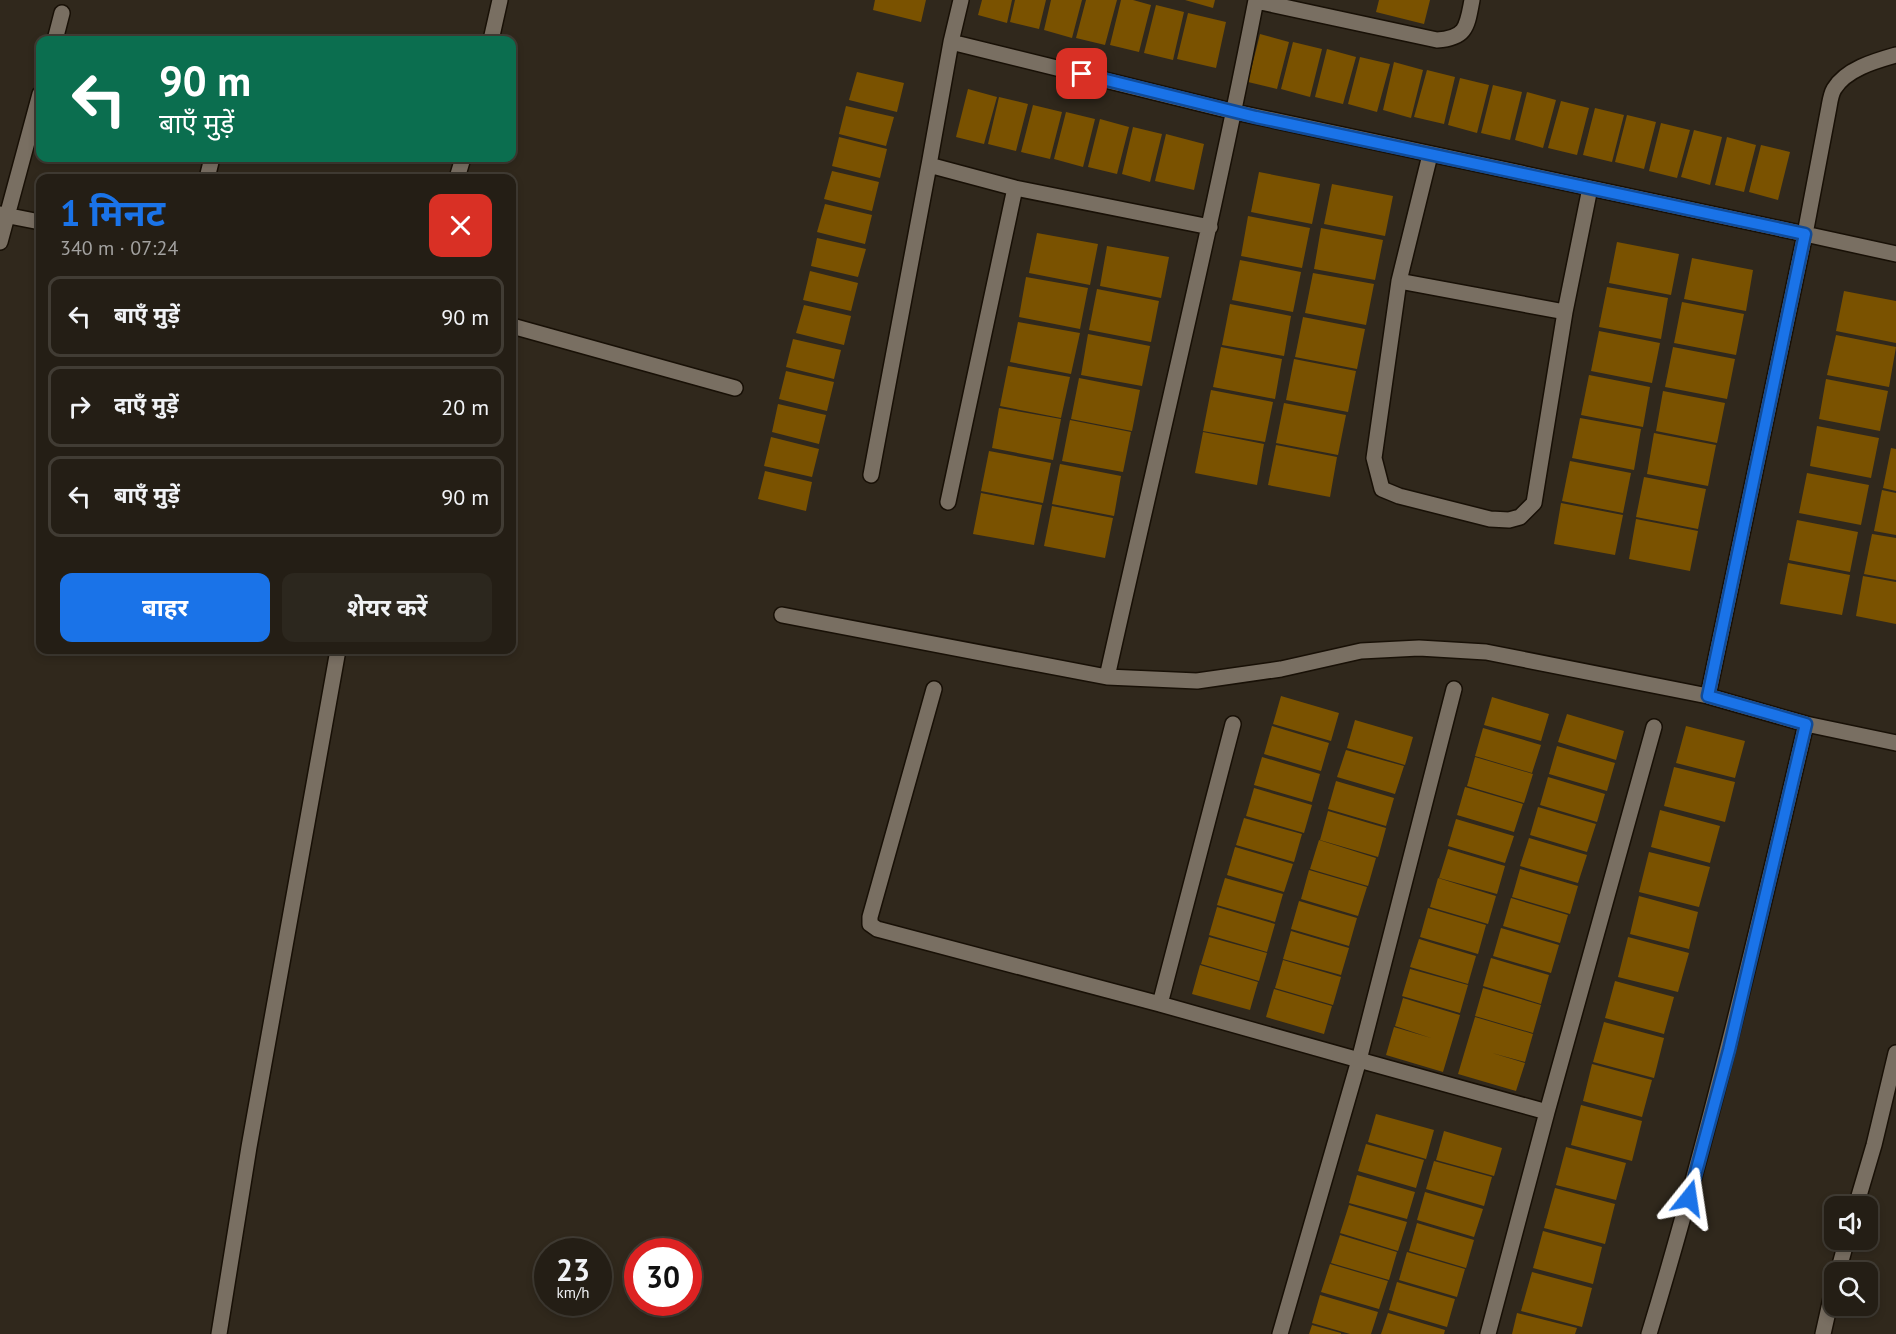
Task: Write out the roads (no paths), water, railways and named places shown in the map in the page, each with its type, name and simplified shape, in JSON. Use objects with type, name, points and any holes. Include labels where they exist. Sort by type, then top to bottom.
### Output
[{"type":"street","points":[[492,36],[500,0]]},
{"type":"street","points":[[871,475],[951,42],[961,0]]},
{"type":"street","points":[[1107,677],[1210,227],[1256,0],[1437,40],[1451,39],[1462,33],[1468,21],[1472,0]]},
{"type":"street","points":[[56,36],[62,13]]},
{"type":"street","points":[[951,42],[1235,112],[1896,254]]},
{"type":"street","points":[[1708,696],[1833,90],[1854,71],[1896,55]]},
{"type":"street","points":[[0,242],[4,215],[36,107]]},
{"type":"street","points":[[1430,155],[1399,281],[1374,458],[1382,489],[1399,496],[1490,519],[1509,520],[1520,517],[1533,503],[1565,312],[1590,188]]},
{"type":"street","points":[[929,165],[1015,188],[1210,227]]},
{"type":"street","points":[[948,502],[1015,188]]},
{"type":"street","points":[[4,215],[36,221]]},
{"type":"street","points":[[1399,281],[1565,312]]},
{"type":"street","points":[[516,327],[735,388]]},
{"type":"street","points":[[782,615],[1107,677],[1197,681],[1281,669],[1361,651],[1419,648],[1486,651],[1708,696],[1806,724],[1896,743]]},
{"type":"street","points":[[219,1334],[249,1147],[337,654]]},
{"type":"street","points":[[934,689],[870,917],[870,924],[899,935],[1160,1004],[1547,1112]]},
{"type":"street","points":[[1280,1334],[1359,1060],[1454,689]]},
{"type":"street","points":[[1160,1004],[1233,724]]},
{"type":"street","points":[[1650,1334],[1729,1050],[1806,724]]},
{"type":"street","points":[[1488,1334],[1654,727]]},
{"type":"street","points":[[1859,1196],[1896,1053]]},
{"type":"street","points":[[1823,1334],[1827,1316]]}]
